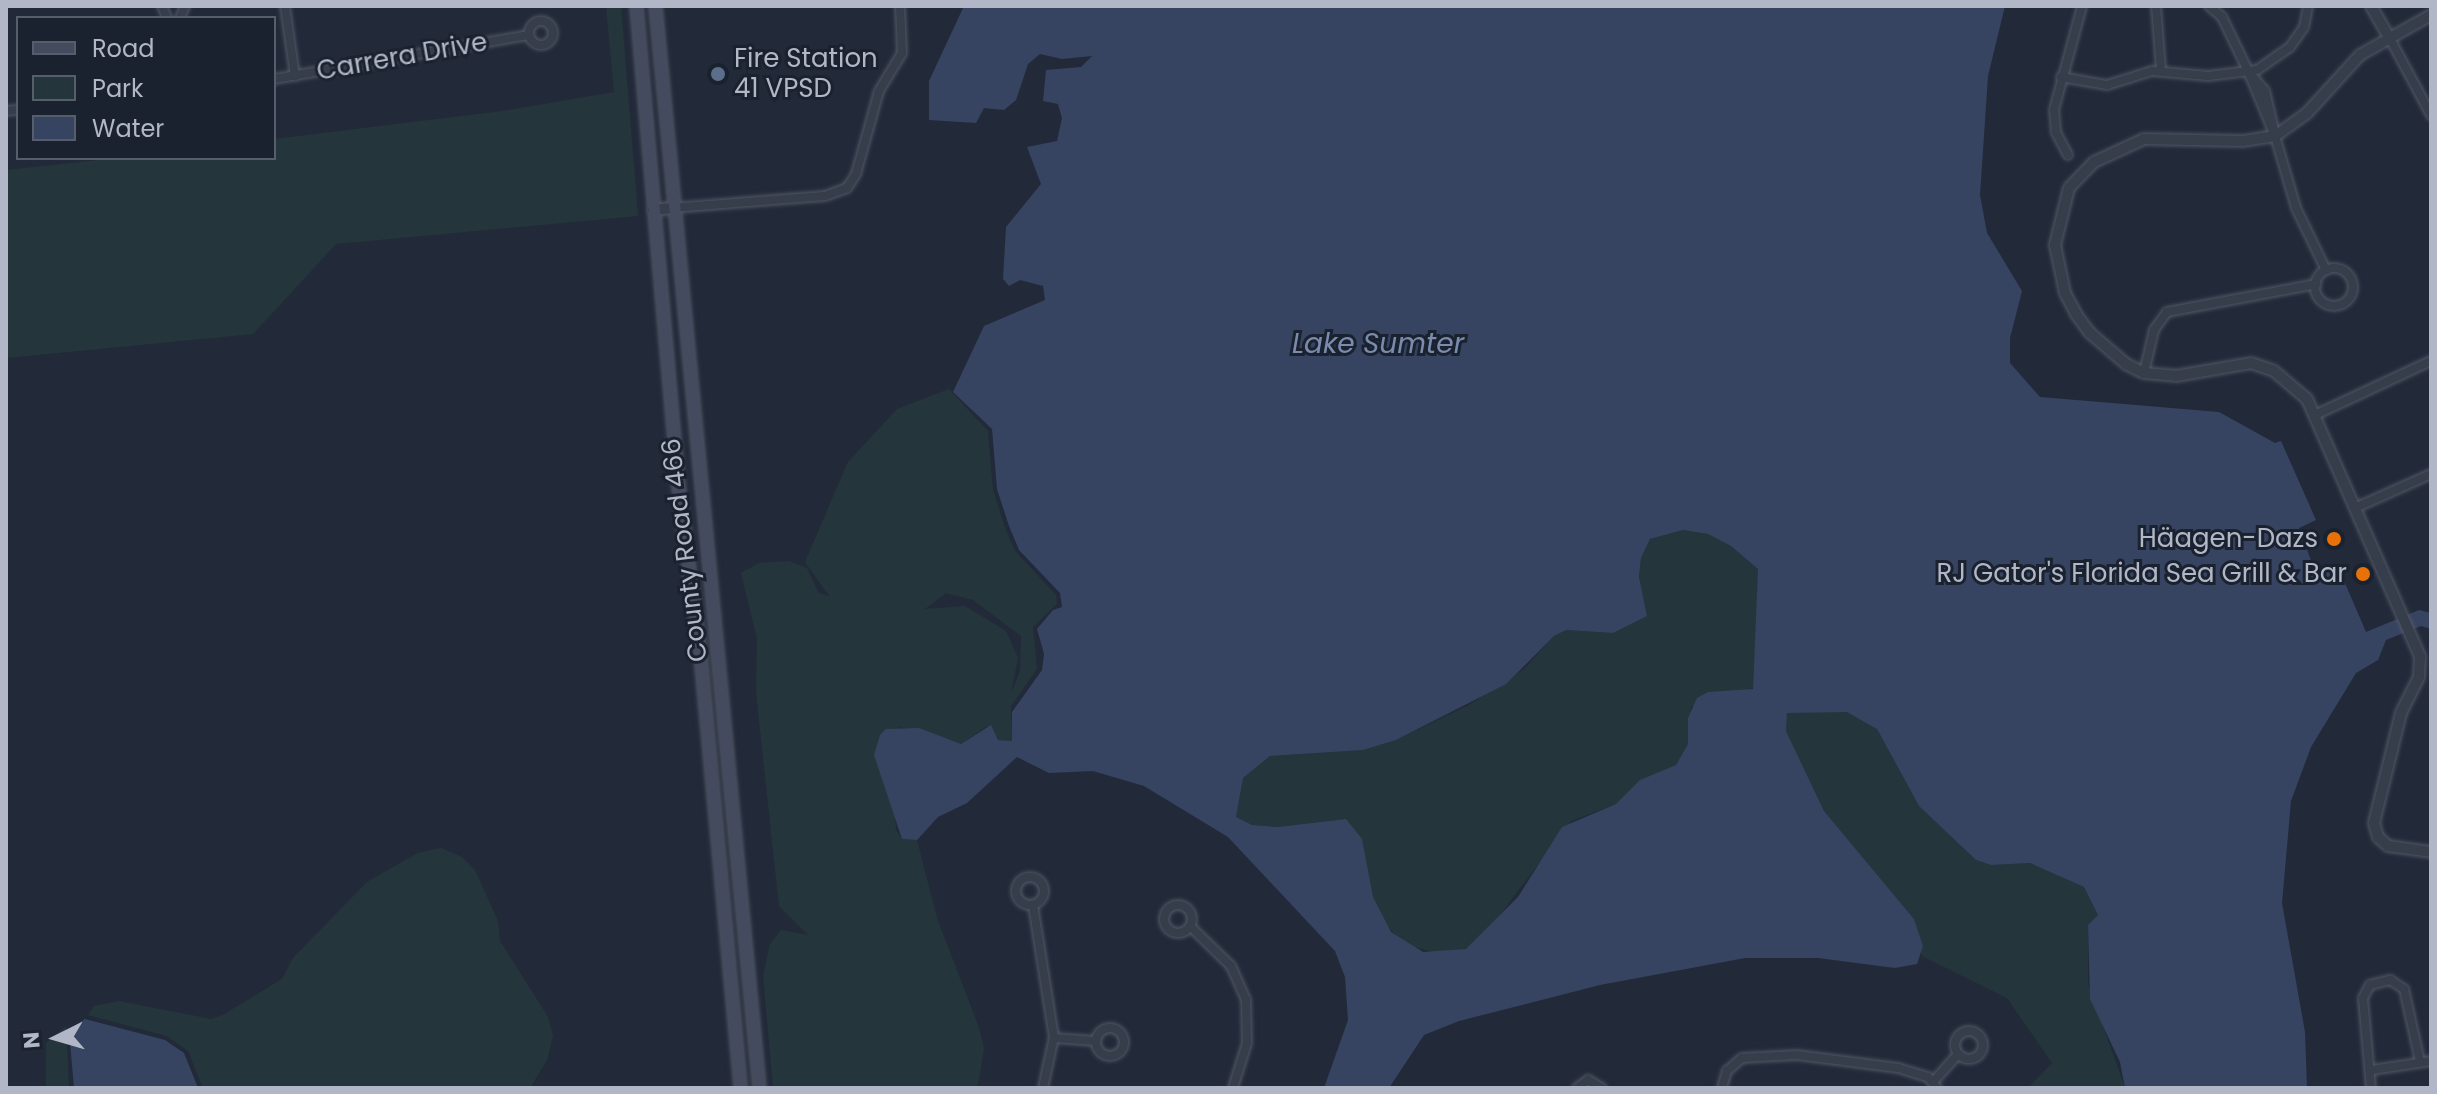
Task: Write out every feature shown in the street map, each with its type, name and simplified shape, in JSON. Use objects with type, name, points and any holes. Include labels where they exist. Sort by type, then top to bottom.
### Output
[{"type":"main road","name":"County Road 466","points":[[636,6],[653,210],[740,1088]]},
{"type":"main road","name":"County Road 466","points":[[655,6],[672,208],[759,1088]]},
{"type":"street","points":[[285,6],[295,76]]},
{"type":"street","points":[[653,210],[825,196],[847,188],[856,174],[879,91],[902,53],[902,6]]},
{"type":"street","points":[[2068,155],[2054,123],[2061,77],[2082,6]]},
{"type":"street","points":[[2156,6],[2161,70]]},
{"type":"street","points":[[2209,6],[2222,17],[2248,71],[2275,136],[2296,208],[2326,270]]},
{"type":"street","points":[[2061,77],[2107,85],[2161,70],[2208,76],[2248,71],[2290,47],[2304,27],[2308,6]]},
{"type":"street","points":[[2371,6],[2431,115]]},
{"type":"street","points":[[2431,15],[2360,55],[2307,113],[2275,136],[2242,141],[2144,139],[2094,162],[2069,188],[2055,245],[2065,293],[2090,333],[2109,352],[2144,373],[2197,376],[2251,363],[2294,385],[2315,415],[2420,657],[2419,677],[2401,713],[2374,823],[2388,846],[2431,852]]},
{"type":"street","name":"Carrera Drive","points":[[276,79],[529,35]]},
{"type":"street","points":[[2340,269],[2350,276],[2349,299],[2339,306],[2326,305],[2317,296],[2316,284],[2326,270],[2340,269]]},
{"type":"street","points":[[2144,373],[2154,330],[2167,312],[2316,284]]},
{"type":"street","points":[[2315,415],[2431,361]]},
{"type":"street","points":[[2355,508],[2431,474]]},
{"type":"street","points":[[1033,905],[1054,1038],[1043,1088]]},
{"type":"street","points":[[1190,926],[1231,966],[1246,1000],[1247,1043],[1233,1088]]},
{"type":"street","points":[[2371,1088],[2372,1070],[2363,998],[2377,982],[2390,980],[2404,989],[2420,1061]]},
{"type":"street","points":[[1054,1038],[1096,1041]]},
{"type":"street","points":[[2420,1061],[2431,1052]]},
{"type":"street","points":[[1722,1088],[1736,1061],[1769,1055],[1859,1060],[1922,1074],[1935,1085],[1958,1054]]},
{"type":"street","points":[[2372,1070],[2431,1061]]},
{"type":"street","points":[[1577,1088],[1588,1080],[1602,1088]]},
{"type":"green space","points":[[606,6],[621,6],[638,216],[336,244],[253,334],[6,358],[6,170],[99,160],[276,160],[276,139],[503,111],[614,92]]},
{"type":"green space","points":[[949,389],[988,431],[993,490],[1005,528],[1015,551],[1056,595],[1057,604],[1033,627],[1037,669],[1011,706],[1012,741],[998,740],[987,726],[961,744],[900,727],[879,766],[895,808],[896,830],[902,839],[917,840],[937,918],[979,1028],[984,1048],[979,1080],[976,1088],[773,1088],[763,976],[770,944],[781,930],[808,935],[779,906],[756,692],[757,638],[741,573],[759,563],[789,561],[807,568],[818,592],[830,597],[805,562],[848,462],[897,409]],"holes":[[[946,593],[973,600],[1021,636],[1020,671],[1011,693],[1018,658],[1006,631],[965,606],[925,609]]]},
{"type":"green space","points":[[1683,530],[1708,534],[1731,546],[1759,569],[1753,688],[1691,707],[1688,744],[1676,765],[1636,784],[1616,804],[1571,821],[1480,941],[1466,949],[1436,953],[1407,945],[1392,932],[1380,917],[1346,819],[1278,827],[1252,825],[1236,817],[1243,778],[1270,756],[1363,750],[1396,740],[1469,705],[1524,669],[1554,636],[1566,630],[1613,633],[1647,616],[1639,577],[1641,558],[1650,539]]},
{"type":"green space","points":[[1833,709],[1858,715],[1877,729],[1919,806],[1976,860],[1991,865],[2030,863],[2084,887],[2098,915],[2088,925],[2088,984],[2125,1088],[2028,1088],[2052,1063],[2007,998],[1922,956],[1914,919],[1824,811],[1786,731],[1787,713]]},
{"type":"green space","points":[[441,848],[462,857],[475,870],[498,921],[500,941],[548,1017],[553,1035],[547,1060],[530,1088],[203,1088],[188,1051],[167,1036],[88,1015],[94,1006],[119,1001],[211,1019],[223,1015],[282,979],[293,958],[367,882],[418,853]]},
{"type":"green space","points":[[66,1026],[69,1088],[46,1088],[46,1043]]},
{"type":"water","name":"Lake Sumter","points":[[964,6],[2005,6],[1988,76],[1980,195],[1987,233],[2022,291],[2010,338],[2010,363],[2040,397],[2219,412],[2275,443],[2281,441],[2316,520],[2299,528],[2316,574],[2338,567],[2366,632],[2419,610],[2431,613],[2431,629],[2421,626],[2386,640],[2378,660],[2356,673],[2311,747],[2291,801],[2282,903],[2305,1032],[2307,1088],[2125,1088],[2120,1062],[2090,999],[2088,925],[2098,915],[2084,887],[2030,863],[1991,865],[1976,860],[1919,806],[1877,729],[1847,712],[1787,713],[1786,731],[1824,811],[1914,919],[1923,946],[1917,964],[1895,968],[1818,958],[1745,958],[1600,985],[1459,1021],[1424,1035],[1389,1088],[1324,1088],[1348,1020],[1345,977],[1335,951],[1228,837],[1144,786],[1093,771],[1049,773],[1017,757],[967,803],[938,817],[917,840],[902,839],[874,755],[880,735],[886,729],[919,728],[961,744],[991,725],[998,740],[1012,741],[1012,712],[1042,670],[1044,654],[1037,629],[1053,610],[1062,607],[1060,593],[1019,550],[1009,526],[997,489],[992,429],[953,392],[984,326],[1045,300],[1043,286],[1020,280],[1009,286],[1003,279],[1006,227],[1041,184],[1027,147],[1057,141],[1062,118],[1058,104],[1043,101],[1046,70],[1081,67],[1092,56],[1062,59],[1040,54],[1028,64],[1016,100],[1004,110],[984,108],[976,123],[929,120],[929,81]],"holes":[[[1683,530],[1708,534],[1731,546],[1758,569],[1753,689],[1708,692],[1697,698],[1688,718],[1688,744],[1676,765],[1640,780],[1616,804],[1562,827],[1518,897],[1466,949],[1423,952],[1391,932],[1373,897],[1362,839],[1346,819],[1278,827],[1252,825],[1236,817],[1243,778],[1270,756],[1363,750],[1396,740],[1506,684],[1554,636],[1566,630],[1613,633],[1647,616],[1639,577],[1641,558],[1650,539]]]},
{"type":"water","points":[[85,1019],[165,1040],[184,1053],[198,1088],[74,1088],[70,1042],[73,1027]]},
{"type":"place","name":"Fire Station 41 VPSD","points":[[718,74]]},
{"type":"place","name":"Häagen-Dazs","points":[[2334,539]]},
{"type":"place","name":"RJ Gator's Florida Sea Grill & Bar","points":[[2363,574]]}]
